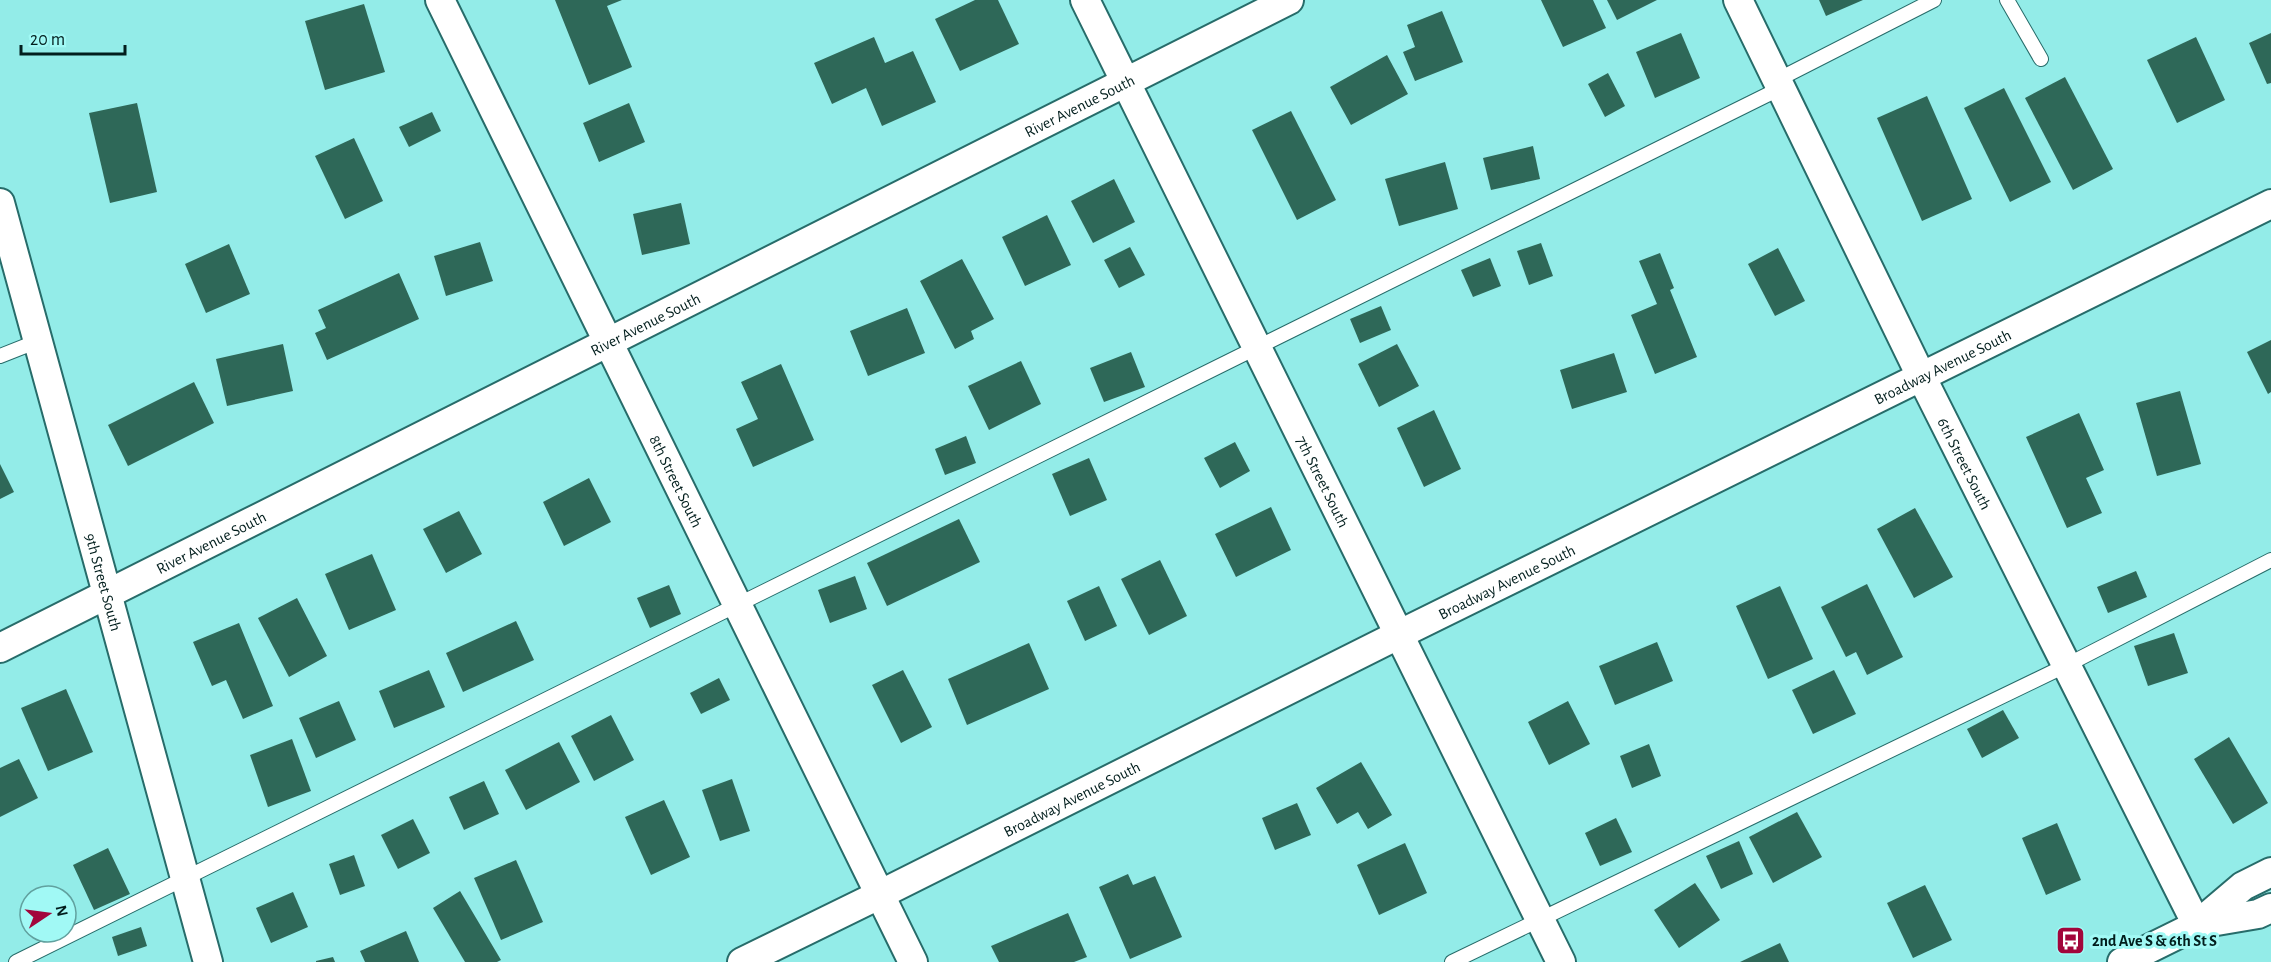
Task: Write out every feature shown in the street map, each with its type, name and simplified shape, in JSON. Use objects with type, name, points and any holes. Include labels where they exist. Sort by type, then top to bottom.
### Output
[{"type":"street","name":"8th Street South","points":[[440,0],[913,962]]},
{"type":"street","name":"7th Street South","points":[[1085,0],[1561,962]]},
{"type":"street","name":"River Avenue South","points":[[0,648],[1289,0]]},
{"type":"street","name":"6th Street South","points":[[1738,0],[1922,376],[2197,925]]},
{"type":"street","name":"9th Street South","points":[[0,203],[208,962]]},
{"type":"street","name":"Broadway Avenue South","points":[[742,962],[2271,204]]},
{"type":"street","points":[[2122,962],[2197,925],[2243,886],[2271,872]]},
{"type":"street","points":[[2197,925],[2258,914],[2271,908]]},
{"type":"lane","points":[[16,962],[1256,347],[1779,84],[1934,0]]},
{"type":"lane","points":[[2007,0],[2042,59]]},
{"type":"lane","points":[[0,356],[38,341]]},
{"type":"lane","points":[[1452,962],[2067,665],[2271,560]]},
{"type":"building","points":[[555,0],[622,0],[607,6],[632,67],[589,85]]},
{"type":"building","points":[[975,0],[998,0],[1019,44],[960,71],[935,19]]},
{"type":"building","points":[[1541,0],[1593,0],[1606,28],[1563,47]]},
{"type":"building","points":[[1607,0],[1657,0],[1617,20]]},
{"type":"building","points":[[1819,0],[1863,0],[1826,16]]},
{"type":"building","points":[[364,4],[385,72],[325,90],[305,21]]},
{"type":"building","points":[[1442,11],[1463,62],[1415,81],[1403,52],[1415,47],[1407,25]]},
{"type":"building","points":[[1681,33],[1700,78],[1655,98],[1636,52]]},
{"type":"building","points":[[2271,33],[2271,83],[2267,84],[2249,43]]},
{"type":"building","points":[[874,37],[885,63],[913,51],[936,102],[882,126],[866,88],[832,104],[814,63]]},
{"type":"building","points":[[2196,37],[2225,100],[2177,123],[2147,60]]},
{"type":"building","points":[[1387,55],[1408,94],[1351,125],[1330,87]]},
{"type":"building","points":[[1608,73],[1625,106],[1605,117],[1588,84]]},
{"type":"building","points":[[2065,77],[2113,169],[2073,190],[2025,98]]},
{"type":"building","points":[[2004,88],[2051,182],[2010,202],[1964,108]]},
{"type":"building","points":[[1927,96],[1972,199],[1922,221],[1877,118]]},
{"type":"building","points":[[137,103],[157,192],[110,203],[89,113]]},
{"type":"building","points":[[629,103],[645,142],[599,162],[583,123]]},
{"type":"building","points":[[1291,111],[1336,200],[1297,220],[1252,130]]},
{"type":"building","points":[[432,112],[441,131],[409,147],[399,127]]},
{"type":"building","points":[[354,138],[383,201],[345,219],[315,156]]},
{"type":"building","points":[[1533,146],[1540,179],[1491,190],[1483,158]]},
{"type":"building","points":[[1445,162],[1458,209],[1399,226],[1385,179]]},
{"type":"building","points":[[1114,179],[1135,222],[1093,243],[1071,201]]},
{"type":"building","points":[[681,203],[690,244],[642,255],[633,214]]},
{"type":"building","points":[[1047,215],[1071,265],[1025,286],[1002,237]]},
{"type":"building","points":[[480,242],[493,281],[446,296],[434,256]]},
{"type":"building","points":[[1541,243],[1553,276],[1529,285],[1517,251]]},
{"type":"building","points":[[229,244],[250,294],[206,313],[185,264]]},
{"type":"building","points":[[1130,247],[1145,275],[1119,288],[1104,260]]},
{"type":"building","points":[[1778,248],[1805,301],[1775,316],[1748,264]]},
{"type":"building","points":[[1660,253],[1674,288],[1670,290],[1697,357],[1655,374],[1631,315],[1657,304],[1639,261]]},
{"type":"building","points":[[1490,258],[1501,286],[1473,297],[1461,270]]},
{"type":"building","points":[[962,259],[994,319],[971,331],[974,339],[955,349],[920,281]]},
{"type":"building","points":[[399,273],[419,319],[327,360],[315,333],[326,328],[318,310]]},
{"type":"building","points":[[1381,306],[1391,330],[1360,343],[1350,319]]},
{"type":"building","points":[[907,308],[925,353],[868,376],[850,331]]},
{"type":"building","points":[[2271,340],[2271,392],[2268,394],[2247,352]]},
{"type":"building","points":[[283,344],[293,391],[227,406],[216,359]]},
{"type":"building","points":[[1397,344],[1419,386],[1379,407],[1358,364]]},
{"type":"building","points":[[1131,352],[1145,387],[1104,402],[1090,368]]},
{"type":"building","points":[[1614,353],[1627,392],[1572,409],[1560,370]]},
{"type":"building","points":[[1021,361],[1041,404],[989,430],[968,386]]},
{"type":"building","points":[[781,364],[814,440],[753,467],[736,429],[758,419],[741,382]]},
{"type":"building","points":[[194,382],[214,423],[128,466],[108,425]]},
{"type":"building","points":[[2180,391],[2201,464],[2157,476],[2136,403]]},
{"type":"building","points":[[1434,410],[1461,469],[1424,487],[1397,428]]},
{"type":"building","points":[[2079,413],[2104,470],[2086,478],[2102,513],[2067,528],[2026,437]]},
{"type":"building","points":[[966,436],[976,463],[945,475],[935,449]]},
{"type":"building","points":[[1235,442],[1250,471],[1220,488],[1204,458]]},
{"type":"building","points":[[1089,458],[1107,500],[1070,516],[1052,474]]},
{"type":"building","points":[[0,464],[14,492],[0,499]]},
{"type":"building","points":[[589,478],[611,522],[564,546],[543,502]]},
{"type":"building","points":[[1271,507],[1291,550],[1236,577],[1215,534]]},
{"type":"building","points":[[1915,508],[1953,577],[1914,598],[1877,529]]},
{"type":"building","points":[[459,511],[482,554],[446,573],[423,529]]},
{"type":"building","points":[[959,519],[980,562],[887,606],[867,563]]},
{"type":"building","points":[[372,554],[396,610],[349,630],[325,574]]},
{"type":"building","points":[[1160,560],[1187,616],[1149,635],[1121,579]]},
{"type":"building","points":[[2136,571],[2147,597],[2108,613],[2097,587]]},
{"type":"building","points":[[855,576],[867,609],[830,623],[818,590]]},
{"type":"building","points":[[1867,584],[1903,657],[1867,675],[1856,652],[1846,657],[1821,607]]},
{"type":"building","points":[[669,585],[681,614],[650,628],[637,598]]},
{"type":"building","points":[[1099,586],[1117,626],[1085,641],[1067,601]]},
{"type":"building","points":[[1780,586],[1813,659],[1768,679],[1736,606]]},
{"type":"building","points":[[297,598],[327,656],[289,677],[258,618]]},
{"type":"building","points":[[516,621],[534,660],[463,692],[446,653]]},
{"type":"building","points":[[239,623],[273,706],[243,719],[226,680],[212,686],[193,642]]},
{"type":"building","points":[[2174,633],[2188,673],[2148,686],[2134,646]]},
{"type":"building","points":[[1657,642],[1673,681],[1615,705],[1599,666]]},
{"type":"building","points":[[1029,643],[1049,689],[967,725],[948,679]]},
{"type":"building","points":[[429,670],[445,707],[394,728],[379,691]]},
{"type":"building","points":[[903,670],[932,727],[901,743],[872,685]]},
{"type":"building","points":[[1834,670],[1856,714],[1813,734],[1792,690]]},
{"type":"building","points":[[719,678],[730,700],[701,714],[690,693]]},
{"type":"building","points":[[66,689],[93,752],[48,771],[21,708]]},
{"type":"building","points":[[339,701],[356,740],[316,758],[299,718]]},
{"type":"building","points":[[1568,701],[1590,744],[1549,765],[1528,722]]},
{"type":"building","points":[[2003,710],[2019,738],[1982,758],[1967,729]]},
{"type":"building","points":[[611,715],[634,760],[594,781],[571,736]]},
{"type":"building","points":[[2229,737],[2268,803],[2233,824],[2194,759]]},
{"type":"building","points":[[292,739],[311,791],[268,807],[250,755]]},
{"type":"building","points":[[559,742],[580,782],[526,810],[505,770]]},
{"type":"building","points":[[1649,744],[1661,776],[1632,788],[1620,756]]},
{"type":"building","points":[[19,759],[38,798],[0,817],[0,768]]},
{"type":"building","points":[[1361,762],[1392,815],[1368,829],[1358,812],[1337,824],[1316,788]]},
{"type":"building","points":[[732,779],[750,831],[720,841],[702,790]]},
{"type":"building","points":[[484,781],[499,814],[464,830],[449,797]]},
{"type":"building","points":[[664,800],[690,857],[651,875],[625,817]]},
{"type":"building","points":[[1297,803],[1311,835],[1275,850],[1262,818]]},
{"type":"building","points":[[1797,812],[1822,857],[1773,883],[1749,837]]},
{"type":"building","points":[[1616,818],[1632,852],[1600,866],[1585,833]]},
{"type":"building","points":[[413,819],[430,853],[398,869],[381,835]]},
{"type":"building","points":[[2057,823],[2081,880],[2046,895],[2022,838]]},
{"type":"building","points":[[1739,841],[1753,874],[1721,889],[1706,856]]},
{"type":"building","points":[[1405,843],[1427,893],[1379,915],[1357,865]]},
{"type":"building","points":[[108,848],[130,894],[94,910],[73,865]]},
{"type":"building","points":[[354,855],[365,886],[340,895],[329,864]]},
{"type":"building","points":[[516,860],[543,922],[501,940],[474,878]]},
{"type":"building","points":[[1128,874],[1133,885],[1155,876],[1182,937],[1130,959],[1099,887]]},
{"type":"building","points":[[1695,883],[1720,920],[1679,948],[1654,910]]},
{"type":"building","points":[[1925,885],[1952,940],[1913,958],[1887,903]]},
{"type":"building","points":[[460,891],[501,960],[465,962],[433,908]]},
{"type":"building","points":[[293,892],[308,927],[271,943],[256,908]]},
{"type":"building","points":[[1068,913],[1087,957],[1074,962],[999,962],[991,946]]},
{"type":"building","points":[[141,927],[147,946],[118,956],[112,937]]},
{"type":"building","points":[[406,931],[419,962],[365,962],[360,951]]},
{"type":"building","points":[[1780,943],[1789,962],[1740,962]]},
{"type":"building","points":[[333,957],[335,962],[316,962],[316,961]]},
{"type":"place","name":"2nd Ave S & 6th St S","points":[[2071,940]]}]
